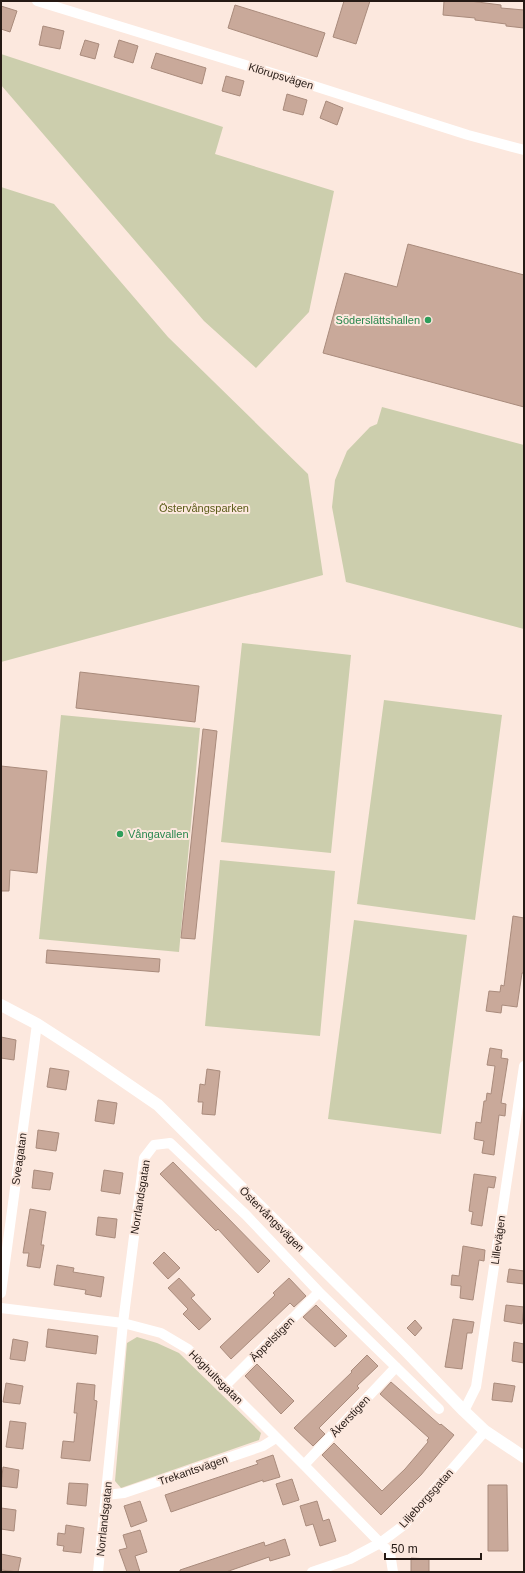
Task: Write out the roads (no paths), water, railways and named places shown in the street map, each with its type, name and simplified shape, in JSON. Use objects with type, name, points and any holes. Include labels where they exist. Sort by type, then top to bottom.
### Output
[{"type":"street","name":"Klörupsvägen","points":[[37,1],[524,150]]},
{"type":"street","name":"Östervångsvägen","points":[[1,1005],[37,1024],[158,1105],[406,1351],[464,1411],[485,1431],[524,1457]]},
{"type":"street","name":"Sveagatan","points":[[1,1293],[37,1024]]},
{"type":"street","name":"Lillevägen","points":[[464,1411],[476,1387],[524,1066]]},
{"type":"street","name":"Norrlandsgatan","points":[[98,1572],[123,1323],[144,1158],[154,1145],[170,1143],[246,1215],[319,1292],[439,1409]]},
{"type":"street","name":"Äppelstigen","points":[[225,1386],[319,1292]]},
{"type":"street","name":"Höghultsgatan","points":[[1,1308],[123,1323],[161,1333],[188,1349],[390,1553],[393,1572]]},
{"type":"street","name":"Åkerstigen","points":[[304,1465],[396,1367]]},
{"type":"street","name":"Liljeborgsgatan","points":[[312,1572],[350,1559],[380,1543],[404,1525],[485,1431]]},
{"type":"street","name":"Trekantsvägen","points":[[106,1495],[124,1493],[263,1446],[276,1438]]},
{"type":"place","name":"Söderslättshallen","points":[[428,320]]},
{"type":"place","name":"Vångavallen","points":[[120,834]]},
{"type":"park label","name":"Östervångsparken","points":[[204,508]]}]
